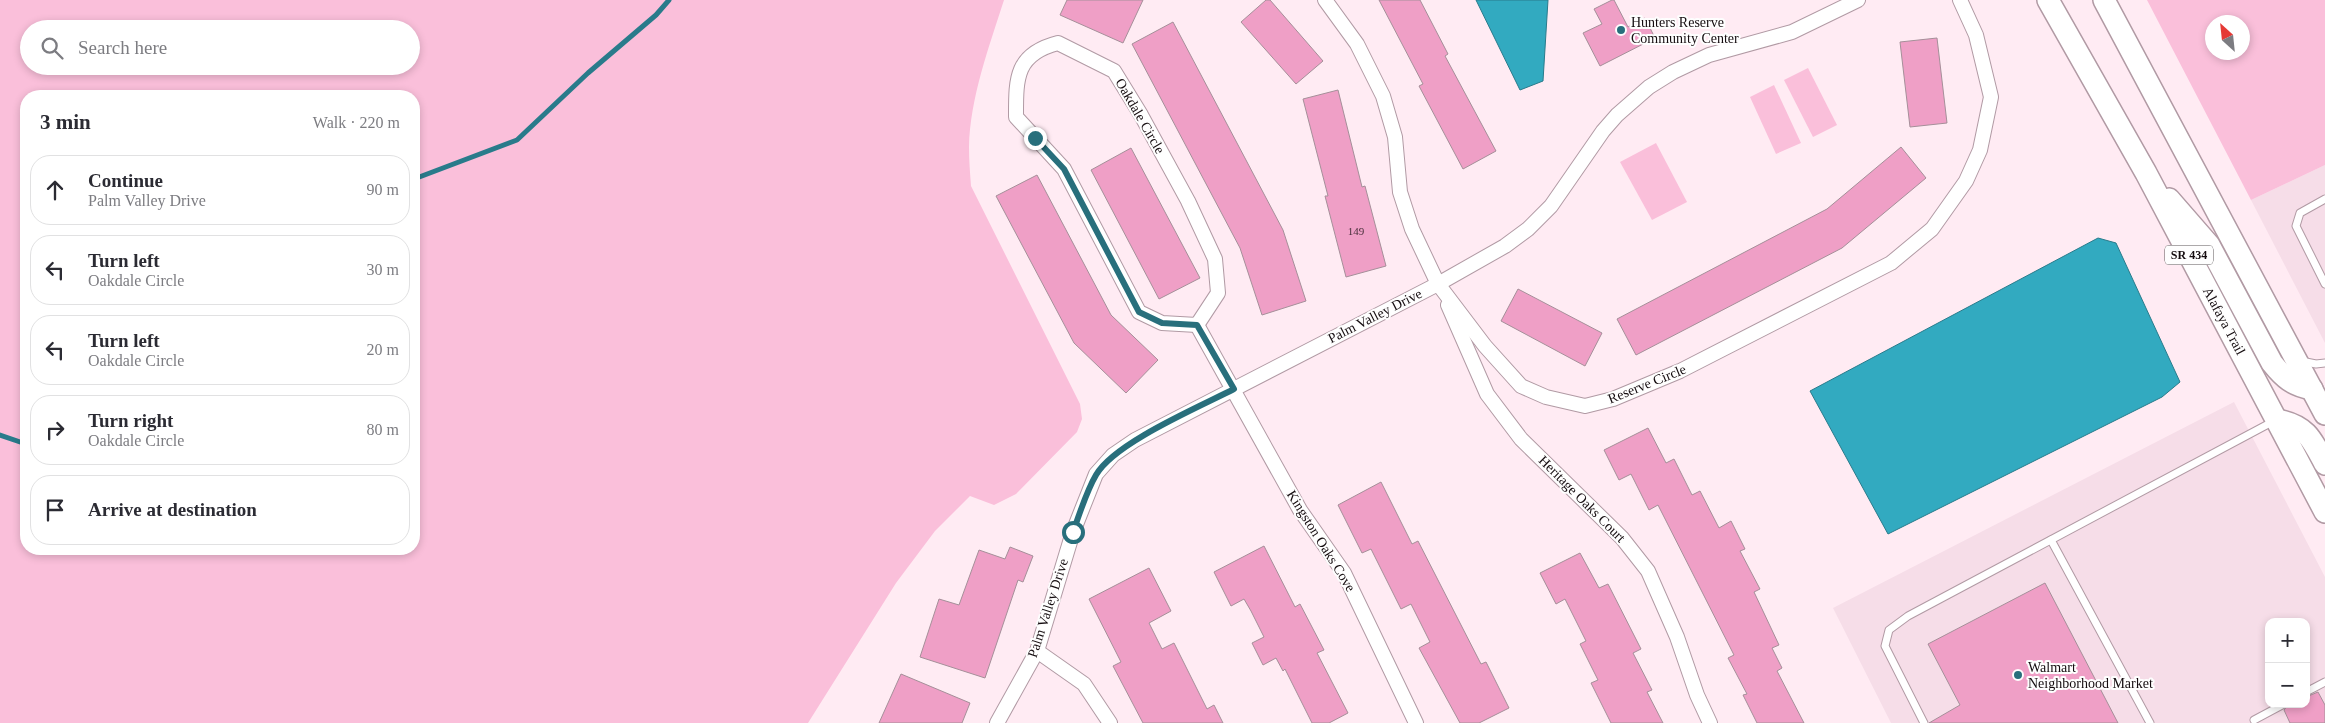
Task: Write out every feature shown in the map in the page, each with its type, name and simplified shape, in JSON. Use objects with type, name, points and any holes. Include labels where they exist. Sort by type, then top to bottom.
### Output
[{"type":"main road","name":"Alafaya Trail","points":[[2048,0],[2146,173],[2325,512]]},
{"type":"main road","name":"SR 434","points":[[2104,0],[2325,414]]},
{"type":"main road","points":[[2146,173],[2209,245],[2272,363],[2286,380],[2312,389]]},
{"type":"main road","points":[[2277,420],[2292,422],[2305,430],[2325,464]]},
{"type":"street","name":"Reserve Circle","points":[[1325,0],[1357,44],[1383,96],[1395,137],[1400,192],[1412,229],[1438,284],[1485,346],[1521,386],[1546,397],[1585,406],[1613,399],[1680,371],[1891,263],[1932,229],[1966,181],[1980,150],[1991,97],[1976,35],[1960,0]]},
{"type":"street","name":"Palm Valley Drive","points":[[997,723],[1037,651],[1073,532],[1096,474],[1113,455],[1136,440],[1483,260],[1528,229],[1551,206],[1570,182],[1603,131],[1630,102],[1673,72],[1709,56],[1792,32],[1858,0]]},
{"type":"street","name":"Oakdale Circle","points":[[1058,43],[1114,71],[1141,115],[1188,201],[1215,259],[1218,293],[1197,325],[1162,323],[1139,312],[1064,169],[1016,116],[1016,80],[1025,60],[1041,47],[1058,43]]},
{"type":"street","name":"Heritage Oaks Court","points":[[1438,284],[1487,394],[1521,439],[1622,538],[1648,571],[1677,637],[1697,695],[1710,723]]},
{"type":"street","points":[[1197,325],[1234,389]]},
{"type":"street","name":"Kingston Oaks Cove","points":[[1234,389],[1300,510],[1344,573],[1416,723]]},
{"type":"street","points":[[1037,651],[1084,684],[1110,723]]},
{"type":"lane","points":[[2325,199],[2300,213],[2296,226],[2325,284]]},
{"type":"lane","points":[[2296,359],[2316,364],[2325,363]]},
{"type":"lane","points":[[1924,723],[1885,646],[1889,630],[1908,616],[2277,420]]},
{"type":"lane","points":[[2051,540],[2150,723]]},
{"type":"lane","points":[[2310,690],[2325,682]]},
{"type":"lane","points":[[2254,720],[2276,708]]},
{"type":"shaded area","points":[[0,0],[1004,0],[981,73],[973,110],[969,147],[971,186],[1080,404],[1082,419],[1077,432],[1016,494],[994,505],[970,496],[935,531],[896,583],[808,723],[0,723]]},
{"type":"shaded area","points":[[2147,0],[2325,0],[2325,165],[2251,200]]},
{"type":"shaded area","points":[[1808,68],[1837,125],[1813,137],[1784,80]]},
{"type":"shaded area","points":[[1774,85],[1801,143],[1776,154],[1750,97]]},
{"type":"shaded area","points":[[1656,143],[1687,202],[1652,220],[1620,162]]},
{"type":"shaded area","points":[[2325,165],[2325,343],[2251,200]]},
{"type":"shaded area","points":[[2234,402],[2325,577],[2325,723],[1891,723],[1833,608]]},
{"type":"water","points":[[1476,0],[1548,0],[1543,81],[1520,90]]},
{"type":"water","points":[[2098,238],[2116,243],[2180,382],[2162,397],[1888,534],[1810,391]]},
{"type":"building","points":[[1067,0],[1143,0],[1123,43],[1060,15]]},
{"type":"building","points":[[1266,0],[1270,0],[1323,61],[1296,84],[1241,22]]},
{"type":"building","points":[[1379,0],[1420,0],[1448,54],[1445,56],[1496,151],[1463,169],[1419,86],[1423,84]]},
{"type":"building","name":"Hunters Reserve Community Center","points":[[1614,0],[1628,27],[1645,18],[1655,38],[1600,66],[1583,33],[1602,24],[1594,9]]},
{"type":"building","points":[[1173,22],[1283,230],[1306,301],[1262,315],[1240,248],[1132,44]]},
{"type":"building","points":[[1937,38],[1947,123],[1910,127],[1900,42]]},
{"type":"building","points":[[1338,90],[1362,187],[1365,186],[1386,266],[1346,277],[1325,196],[1328,196],[1303,99]]},
{"type":"building","points":[[1901,147],[1926,178],[1842,248],[1636,355],[1617,319],[1827,209]]},
{"type":"building","points":[[1131,148],[1200,278],[1159,299],[1091,170]]},
{"type":"building","points":[[1037,175],[1111,315],[1158,360],[1126,393],[1074,343],[996,196]]},
{"type":"building","points":[[1518,289],[1602,333],[1585,366],[1501,321]]},
{"type":"building","points":[[1648,428],[1666,463],[1674,459],[1692,495],[1700,491],[1719,528],[1731,521],[1745,549],[1740,551],[1760,589],[1754,592],[1779,645],[1772,648],[1782,668],[1777,671],[1804,723],[1757,723],[1743,695],[1747,694],[1728,658],[1734,655],[1658,505],[1649,510],[1631,474],[1619,480],[1604,450]]},
{"type":"building","points":[[1381,482],[1412,544],[1418,541],[1481,664],[1486,662],[1509,708],[1479,723],[1460,723],[1419,648],[1430,642],[1411,604],[1401,609],[1371,549],[1362,553],[1338,505]]},
{"type":"building","points":[[1264,546],[1295,607],[1300,604],[1324,650],[1317,653],[1348,713],[1329,723],[1312,723],[1285,669],[1283,671],[1276,658],[1263,665],[1252,643],[1264,637],[1251,611],[1244,599],[1231,606],[1214,572]]},
{"type":"building","points":[[1010,547],[1033,556],[1023,582],[1018,580],[985,678],[920,657],[939,599],[959,605],[979,550],[1005,559]]},
{"type":"building","points":[[1580,553],[1599,588],[1608,584],[1641,649],[1633,653],[1652,690],[1647,692],[1663,723],[1611,723],[1591,683],[1598,680],[1580,644],[1586,641],[1565,599],[1556,604],[1540,573]]},
{"type":"building","points":[[1149,568],[1171,611],[1149,623],[1162,649],[1174,643],[1207,709],[1214,705],[1223,723],[1143,723],[1113,666],[1121,662],[1089,599]]},
{"type":"building","name":"Walmart Neighborhood Market","points":[[2045,583],[2118,723],[1929,723],[1960,705],[1928,644]]},
{"type":"building","points":[[901,674],[970,703],[962,723],[879,723]]},
{"type":"building","points":[[2318,692],[2325,705],[2325,723],[2290,723],[2284,710],[2286,708],[2310,708],[2310,695]]},
{"type":"waterway","points":[[420,177],[517,140],[588,73],[656,15],[669,0]]},
{"type":"waterway","points":[[0,435],[20,442]]},
{"type":"place","name":"Hunters Reserve Community Center","points":[[1621,30]]},
{"type":"place","name":"Walmart Neighborhood Market","points":[[2018,675]]},
{"type":"route","points":[[1035,138],[1064,169],[1139,312],[1162,323],[1197,325],[1234,389],[1136,440],[1113,455],[1096,474],[1073,532]]}]
